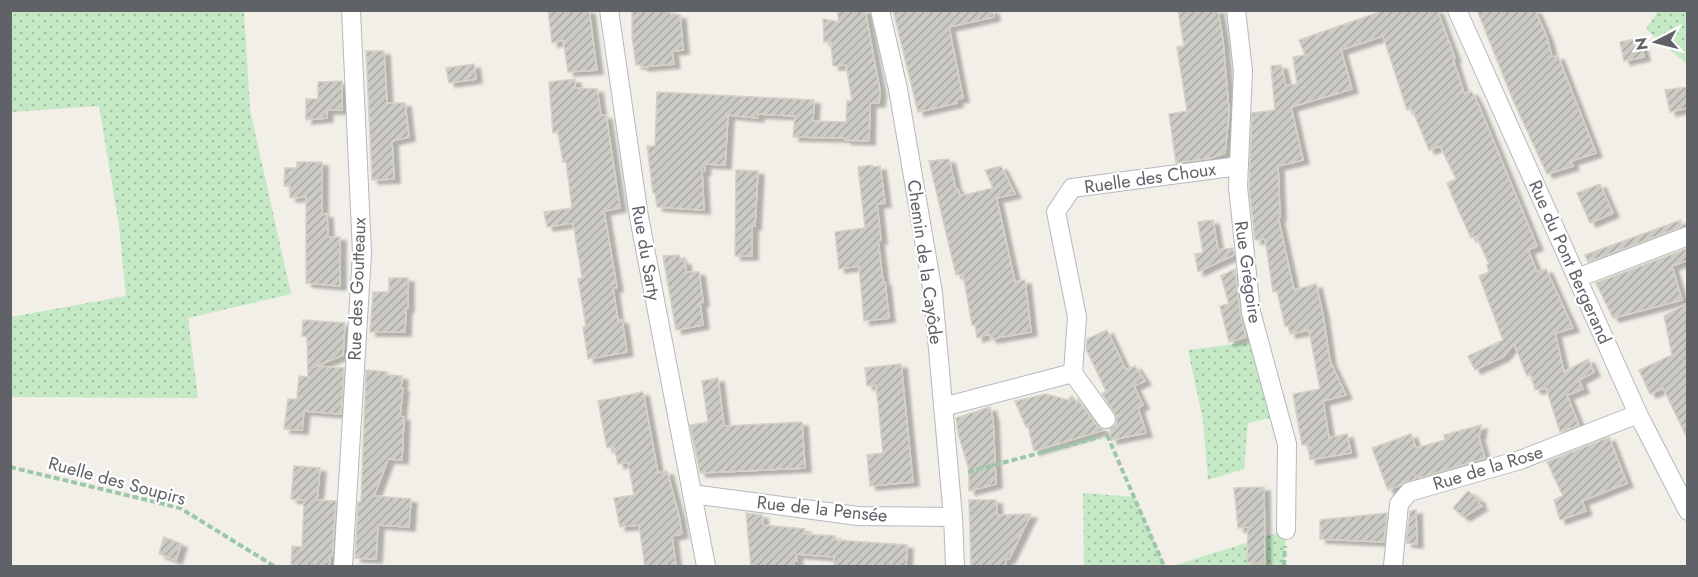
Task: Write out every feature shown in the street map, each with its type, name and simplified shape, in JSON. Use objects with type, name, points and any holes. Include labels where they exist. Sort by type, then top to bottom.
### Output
[{"type":"street","name":"Rue des Goutteaux","points":[[343,567],[362,253],[351,10]]},
{"type":"street","name":"Rue du Sarty","points":[[609,10],[639,217],[706,567]]},
{"type":"street","name":"Chemin de la Cayôde","points":[[880,10],[898,88],[933,293],[953,517],[955,567]]},
{"type":"street","name":"Rue Grégoire","points":[[1236,10],[1243,71],[1238,187],[1251,312],[1287,444],[1286,530]]},
{"type":"street","name":"Rue du Pont Bergerand","points":[[1457,10],[1638,414],[1688,511]]},
{"type":"street","name":"Ruelle des Choux","points":[[1073,372],[1077,318],[1056,212],[1072,188],[1239,166]]},
{"type":"street","points":[[1577,278],[1688,236]]},
{"type":"street","points":[[943,407],[1073,372],[1107,428]]},
{"type":"street","name":"Rue de la Rose","points":[[1393,567],[1399,504],[1409,492],[1520,460],[1638,414]]},
{"type":"street","name":"Rue de la Pensée","points":[[692,494],[858,516],[953,517]]},
{"type":"path","points":[[949,476],[1102,436],[1107,428]]},
{"type":"path","points":[[1107,428],[1164,567]]},
{"type":"path","name":"Ruelle des Soupirs","points":[[10,467],[180,508],[274,567]]},
{"type":"green space","points":[[11,10],[244,11],[250,110],[291,294],[188,318],[198,398],[11,397],[11,317],[126,296],[119,225],[99,106],[11,112]]},
{"type":"green space","points":[[1658,11],[1687,11],[1687,64],[1646,29]]},
{"type":"green space","points":[[1251,342],[1271,418],[1248,423],[1244,469],[1208,480],[1203,420],[1188,350]]},
{"type":"green space","points":[[1083,493],[1134,497],[1165,566],[1084,566]]},
{"type":"green space","points":[[1286,530],[1284,566],[1173,566]]},
{"type":"building","points":[[548,10],[589,10],[597,70],[568,72],[563,40],[552,43]]},
{"type":"building","points":[[632,10],[669,10],[670,14],[680,15],[683,50],[672,51],[674,64],[642,67],[642,64],[636,65],[632,37]]},
{"type":"building","points":[[837,10],[865,10],[880,91],[879,103],[870,103],[869,141],[793,137],[795,116],[758,114],[758,118],[728,115],[725,165],[704,164],[705,171],[702,171],[704,210],[657,207],[647,146],[655,146],[657,92],[814,100],[813,121],[846,122],[847,101],[852,101],[846,65],[833,66],[831,42],[824,42],[823,19],[839,22]]},
{"type":"building","points":[[893,10],[993,10],[994,17],[949,27],[963,98],[956,99],[957,103],[918,112]]},
{"type":"building","points":[[1178,10],[1218,10],[1229,112],[1225,153],[1211,158],[1176,163],[1169,114],[1187,111],[1177,47],[1184,46]]},
{"type":"building","points":[[1385,10],[1437,10],[1455,58],[1453,59],[1464,93],[1472,92],[1479,106],[1537,246],[1528,250],[1537,272],[1546,269],[1573,328],[1555,333],[1564,372],[1588,359],[1594,372],[1579,380],[1583,389],[1567,395],[1579,425],[1560,432],[1546,388],[1535,390],[1531,375],[1527,376],[1514,344],[1503,357],[1475,370],[1468,356],[1503,340],[1479,276],[1489,272],[1487,265],[1489,264],[1476,236],[1471,238],[1453,198],[1447,183],[1456,179],[1440,146],[1429,150],[1412,109],[1407,110],[1383,36],[1341,50],[1352,89],[1291,107],[1303,160],[1278,166],[1280,217],[1278,217],[1294,290],[1316,284],[1330,361],[1346,395],[1323,401],[1329,438],[1347,434],[1351,453],[1310,460],[1308,445],[1302,445],[1293,394],[1320,389],[1309,330],[1290,334],[1288,325],[1285,326],[1277,291],[1273,292],[1265,239],[1255,240],[1249,187],[1252,113],[1275,110],[1271,66],[1281,65],[1286,86],[1297,84],[1293,57],[1305,55],[1299,40]]},
{"type":"building","points":[[1477,10],[1535,10],[1547,37],[1552,57],[1558,56],[1596,153],[1571,161],[1573,166],[1547,174],[1513,100]]},
{"type":"building","points":[[1640,38],[1644,57],[1624,61],[1620,42]]},
{"type":"building","points":[[366,51],[384,51],[387,103],[405,103],[409,137],[392,141],[394,179],[372,180]]},
{"type":"building","points":[[474,64],[476,79],[449,83],[446,68]]},
{"type":"building","points":[[575,79],[575,88],[597,89],[601,116],[606,115],[620,208],[604,211],[617,288],[613,288],[618,321],[622,320],[627,352],[588,359],[583,327],[586,326],[578,279],[582,278],[573,223],[547,227],[544,212],[572,208],[566,162],[563,162],[558,132],[553,133],[549,82]]},
{"type":"building","points":[[342,81],[342,110],[327,110],[327,118],[306,120],[306,99],[318,99],[318,82]]},
{"type":"building","points":[[1688,87],[1688,108],[1670,112],[1665,90]]},
{"type":"building","points":[[949,159],[956,190],[958,189],[960,196],[993,188],[985,170],[1001,166],[1015,194],[997,198],[996,196],[1015,282],[1025,280],[1031,332],[991,339],[989,334],[977,338],[975,325],[972,325],[963,274],[956,275],[929,161]]},
{"type":"building","points":[[297,162],[322,162],[322,215],[327,214],[328,237],[340,237],[340,286],[306,283],[306,197],[290,198],[290,186],[284,186],[285,168],[297,168]]},
{"type":"building","points":[[872,165],[872,167],[880,166],[885,203],[877,204],[881,240],[878,240],[889,318],[864,321],[859,266],[839,269],[835,232],[865,228],[858,167]]},
{"type":"building","points":[[736,170],[758,171],[755,226],[752,226],[752,256],[735,256]]},
{"type":"building","points":[[1600,184],[1613,213],[1590,223],[1577,193]]},
{"type":"building","points":[[1213,220],[1218,250],[1233,248],[1234,255],[1198,272],[1195,254],[1203,253],[1198,222]]},
{"type":"building","points":[[1681,220],[1681,227],[1588,262],[1585,255]]},
{"type":"building","points":[[1686,249],[1688,260],[1672,266],[1682,300],[1613,318],[1596,283]]},
{"type":"building","points":[[679,255],[681,261],[685,261],[686,272],[699,272],[703,325],[676,330],[663,256]]},
{"type":"building","points":[[1235,269],[1240,313],[1246,337],[1229,342],[1220,306],[1229,304],[1221,276]]},
{"type":"building","points":[[389,278],[408,278],[405,332],[370,332],[373,292],[389,292]]},
{"type":"building","points":[[1688,303],[1688,440],[1663,388],[1650,394],[1639,370],[1672,355],[1664,316]]},
{"type":"building","points":[[303,320],[345,323],[343,355],[316,366],[344,368],[341,414],[304,411],[302,430],[284,429],[288,399],[297,399],[299,376],[308,377],[307,337],[302,336]]},
{"type":"building","points":[[1107,330],[1126,370],[1135,366],[1145,381],[1134,386],[1143,405],[1138,408],[1146,433],[1111,440],[1110,429],[1116,424],[1117,417],[1102,394],[1106,391],[1086,349],[1087,339]]},
{"type":"building","points":[[901,364],[913,482],[870,486],[867,455],[883,453],[876,385],[867,386],[865,368]]},
{"type":"building","points":[[366,370],[402,376],[401,388],[403,388],[400,416],[404,417],[402,460],[388,459],[374,496],[411,499],[409,527],[378,525],[376,559],[355,558],[358,502],[361,502]]},
{"type":"building","points":[[718,378],[724,426],[802,422],[805,468],[700,473],[690,425],[708,422],[702,381]]},
{"type":"building","points":[[643,392],[658,473],[667,471],[679,516],[682,534],[672,536],[676,567],[645,567],[639,525],[620,527],[614,498],[634,495],[628,462],[618,464],[614,447],[607,448],[598,401]]},
{"type":"building","points":[[1046,394],[1068,400],[1072,396],[1077,403],[1079,401],[1097,426],[1104,430],[1034,451],[1028,426],[1026,427],[1015,401]]},
{"type":"building","points":[[990,407],[993,419],[996,484],[969,491],[969,470],[956,418]]},
{"type":"building","points":[[1481,425],[1479,438],[1485,458],[1418,478],[1415,475],[1415,479],[1388,490],[1372,448],[1411,434],[1416,448],[1445,440],[1444,435]]},
{"type":"building","points":[[1609,437],[1627,483],[1582,501],[1586,511],[1560,520],[1554,500],[1563,496],[1547,462]]},
{"type":"building","points":[[294,466],[320,468],[317,500],[336,501],[332,556],[330,556],[329,567],[291,567],[292,546],[302,547],[304,500],[291,499]]},
{"type":"building","points":[[1264,487],[1265,564],[1247,563],[1248,527],[1238,528],[1234,488]]},
{"type":"building","points":[[1468,491],[1480,501],[1478,503],[1482,506],[1464,517],[1453,508]]},
{"type":"building","points":[[969,500],[996,500],[997,515],[1031,514],[1009,559],[1006,559],[1006,567],[971,567]]},
{"type":"building","points":[[1416,510],[1417,544],[1406,543],[1410,511]]},
{"type":"building","points":[[746,513],[762,515],[763,525],[805,529],[804,534],[835,536],[836,540],[907,545],[906,567],[834,567],[834,557],[796,554],[797,561],[794,561],[794,565],[751,567]]},
{"type":"building","points":[[1387,513],[1384,542],[1320,539],[1320,520]]},
{"type":"building","points":[[164,537],[181,544],[176,560],[159,554]]}]
